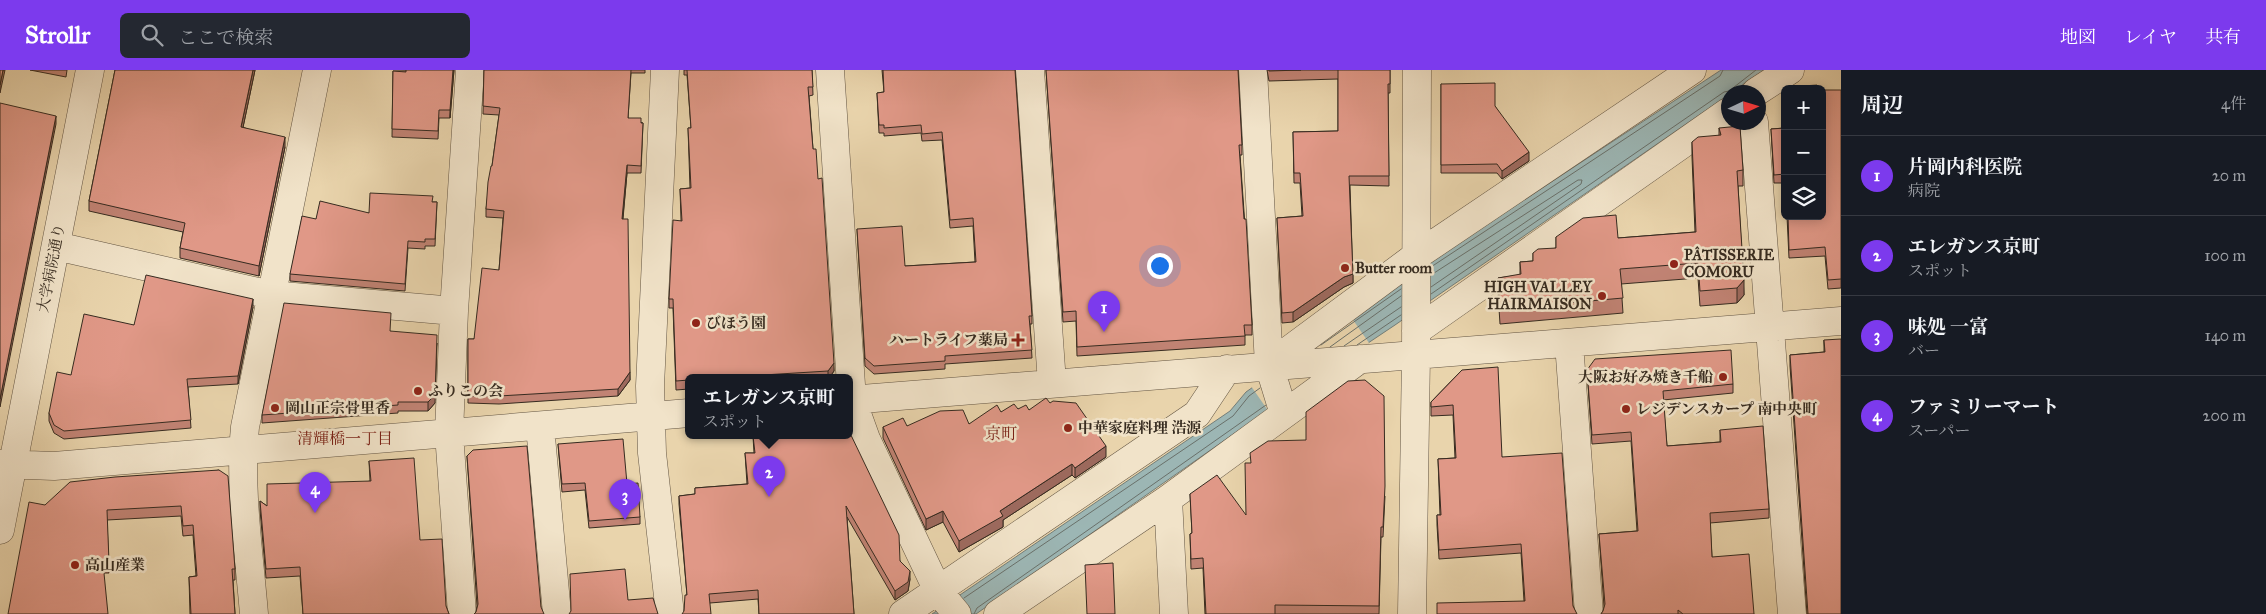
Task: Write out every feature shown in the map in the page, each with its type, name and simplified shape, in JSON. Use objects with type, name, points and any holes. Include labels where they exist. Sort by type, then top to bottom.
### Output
[{"type":"street","name":"大学病院通り","points":[[0,530],[6,464],[56,246],[90,70]]},
{"type":"street","points":[[254,614],[244,487],[243,450],[245,427],[317,70]]},
{"type":"street","points":[[462,614],[448,433],[470,70]]},
{"type":"street","points":[[665,70],[650,416],[652,453],[670,614]]},
{"type":"street","points":[[830,70],[849,374]]},
{"type":"street","points":[[1030,70],[1052,383]]},
{"type":"street","points":[[1253,70],[1278,383]]},
{"type":"street","points":[[1412,614],[1416,333],[1416,70]]},
{"type":"street","points":[[998,614],[1168,499],[1278,383],[1416,260],[1665,79],[1692,70]]},
{"type":"street","points":[[1766,86],[1790,70]]},
{"type":"street","points":[[853,400],[1228,369],[1278,383],[1348,360],[1416,333],[1721,117]]},
{"type":"street","points":[[1755,130],[1792,614]]},
{"type":"street","points":[[56,246],[271,295],[454,311]]},
{"type":"street","points":[[1416,333],[1569,343],[1841,321]]},
{"type":"street","points":[[1569,343],[1589,614]]},
{"type":"street","points":[[1278,383],[1348,360]]},
{"type":"street","points":[[903,614],[947,601],[1197,414],[1228,369]]},
{"type":"street","points":[[853,405],[866,439],[947,601]]},
{"type":"street","points":[[6,464],[54,466],[685,413]]},
{"type":"street","points":[[540,426],[557,614]]},
{"type":"street","points":[[1168,499],[1174,614]]},
{"type":"water","points":[[1721,70],[1764,70],[1742,85],[1721,85],[1721,100],[1395,325],[1265,412],[976,614],[932,614],[1230,411],[1246,392],[1430,262]]},
{"type":"pier","points":[[1351,317],[1369,343],[1269,412],[1251,386]]},
{"type":"building","points":[[0,70],[3,70],[0,85]]},
{"type":"building","points":[[115,70],[253,70],[241,127],[285,137],[259,266],[180,248],[185,223],[89,201]]},
{"type":"building","points":[[406,70],[453,70],[450,110],[439,110],[438,131],[392,129],[393,71],[406,72]]},
{"type":"building","points":[[484,70],[631,70],[628,118],[641,118],[641,123],[643,123],[641,166],[627,165],[622,219],[628,219],[630,372],[618,389],[468,396],[468,339],[474,339],[482,268],[499,270],[504,211],[486,209],[488,182],[500,108],[483,106]]},
{"type":"building","points":[[687,70],[812,70],[813,87],[808,87],[813,149],[816,149],[818,179],[822,178],[834,363],[828,371],[780,374],[685,374],[685,380],[676,381],[673,299],[669,299],[673,220],[682,221],[680,189],[691,188],[688,128],[691,128]]},
{"type":"building","points":[[883,70],[1015,70],[1032,316],[1029,316],[1032,350],[945,356],[945,361],[874,366],[865,358],[857,229],[902,226],[905,266],[976,262],[973,218],[950,220],[942,132],[922,134],[921,125],[884,128],[884,125],[879,125],[877,93],[884,92]]},
{"type":"building","points":[[1046,70],[1238,70],[1242,145],[1239,145],[1244,219],[1246,219],[1252,325],[1244,325],[1245,336],[1077,347],[1076,311],[1063,312]]},
{"type":"building","points":[[1269,70],[1301,70],[1269,71]]},
{"type":"building","points":[[1338,70],[1390,70],[1390,84],[1388,84],[1389,176],[1349,176],[1353,274],[1344,277],[1293,312],[1282,313],[1277,218],[1303,216],[1300,173],[1294,173],[1293,132],[1338,131]]},
{"type":"building","points":[[1495,83],[1495,106],[1529,152],[1502,171],[1497,164],[1441,165],[1441,84]]},
{"type":"building","points":[[1826,90],[1841,90],[1841,279],[1828,280],[1825,247],[1789,250],[1788,220],[1826,220]]},
{"type":"building","points":[[0,103],[56,116],[0,399]]},
{"type":"building","points":[[1719,128],[1721,128],[1721,130],[1740,130],[1743,170],[1737,171],[1744,280],[1737,288],[1700,291],[1698,263],[1620,269],[1623,298],[1500,309],[1498,278],[1521,274],[1520,262],[1533,261],[1533,253],[1538,249],[1556,248],[1556,237],[1583,218],[1616,215],[1618,238],[1696,232],[1692,142],[1698,137],[1721,135]]},
{"type":"building","points":[[1781,128],[1781,174],[1774,175],[1771,129]]},
{"type":"building","points":[[370,193],[433,196],[432,202],[437,202],[435,239],[425,239],[425,242],[408,241],[405,284],[290,274],[302,216],[316,219],[320,201],[369,213]]},
{"type":"building","points":[[146,275],[253,299],[238,376],[187,379],[191,420],[64,431],[54,425],[49,413],[57,372],[71,375],[84,314],[134,325]]},
{"type":"building","points":[[284,303],[391,313],[390,331],[437,335],[435,395],[428,402],[398,402],[398,405],[262,415]]},
{"type":"building","points":[[1841,339],[1841,614],[1808,614],[1790,355],[1825,352],[1824,340]]},
{"type":"building","points":[[1731,350],[1733,384],[1663,391],[1667,446],[1721,442],[1720,430],[1763,426],[1769,509],[1710,513],[1712,557],[1749,554],[1754,614],[1683,614],[1678,610],[1678,614],[1601,614],[1605,604],[1599,534],[1638,531],[1631,432],[1592,435],[1587,370],[1595,359]]},
{"type":"building","points":[[1498,367],[1502,457],[1562,453],[1573,606],[1577,614],[1437,614],[1437,603],[1525,601],[1521,544],[1439,550],[1437,515],[1441,515],[1438,459],[1456,458],[1453,405],[1431,407],[1431,402],[1462,370]]},
{"type":"building","points":[[1365,380],[1384,396],[1385,486],[1383,527],[1381,527],[1379,606],[1275,605],[1275,614],[1206,614],[1203,558],[1191,559],[1190,494],[1217,475],[1246,515],[1245,463],[1251,463],[1250,453],[1268,441],[1306,440],[1306,412],[1348,381]]},
{"type":"building","points":[[1046,398],[1050,403],[1053,401],[1076,403],[1106,446],[1075,468],[1072,464],[1000,511],[1003,516],[959,541],[943,511],[926,519],[883,427],[903,418],[907,426],[940,411],[963,410],[969,424],[997,405],[1001,412],[1014,404],[1018,409],[1026,405],[1029,410]]},
{"type":"building","points":[[623,439],[627,484],[638,483],[640,517],[589,521],[585,483],[562,484],[558,444]]},
{"type":"building","points":[[753,439],[853,439],[899,535],[900,561],[910,571],[908,582],[895,591],[846,506],[854,614],[759,614],[758,590],[709,594],[711,614],[682,614],[684,611],[685,595],[687,595],[679,496],[695,494],[695,488],[748,484],[745,453],[755,453]]},
{"type":"building","points":[[527,446],[541,607],[544,614],[474,614],[478,604],[467,456],[473,450]]},
{"type":"building","points":[[414,458],[420,540],[442,539],[446,606],[449,614],[303,614],[300,567],[266,569],[260,501],[267,506],[267,484],[371,481],[369,461]]},
{"type":"building","points":[[219,470],[228,476],[235,569],[232,569],[235,614],[191,614],[189,577],[197,576],[193,525],[183,526],[181,506],[107,510],[109,562],[103,563],[108,614],[8,614],[29,502],[45,505],[70,482]]},
{"type":"building","points":[[1113,563],[1115,614],[1087,614],[1085,565]]},
{"type":"building","points":[[625,569],[628,600],[653,598],[658,614],[569,614],[571,611],[570,574]]},
{"type":"place","name":"PÂTISSERIE COMORU","points":[[1674,264]]},
{"type":"place","name":"Butter room","points":[[1345,268]]},
{"type":"place","name":"HIGH VALLEY HAIRMAISON","points":[[1602,296]]},
{"type":"place","name":"びほう園","points":[[696,323]]},
{"type":"place","name":"片岡内科医院","points":[[1104,332]]},
{"type":"place","name":"ハートライフ薬局","points":[[1018,340]]},
{"type":"place","name":"大阪お好み焼き千船","points":[[1723,377]]},
{"type":"place","name":"ふりこの会","points":[[418,391]]},
{"type":"place","name":"岡山正宗骨里香","points":[[275,408]]},
{"type":"place","name":"レジデンスカープ 南中央町","points":[[1626,409]]},
{"type":"place","name":"中華家庭料理 浩源","points":[[1068,428]]},
{"type":"place","name":"エレガンス京町","points":[[769,497]]},
{"type":"place","name":"ファミリーマート","points":[[315,513]]},
{"type":"place","name":"味処 一富","points":[[625,520]]},
{"type":"place","name":"高山産業","points":[[75,565]]},
{"type":"district","name":"京町","points":[[1001,433]]},
{"type":"district","name":"清輝橋一丁目","points":[[345,438]]}]
